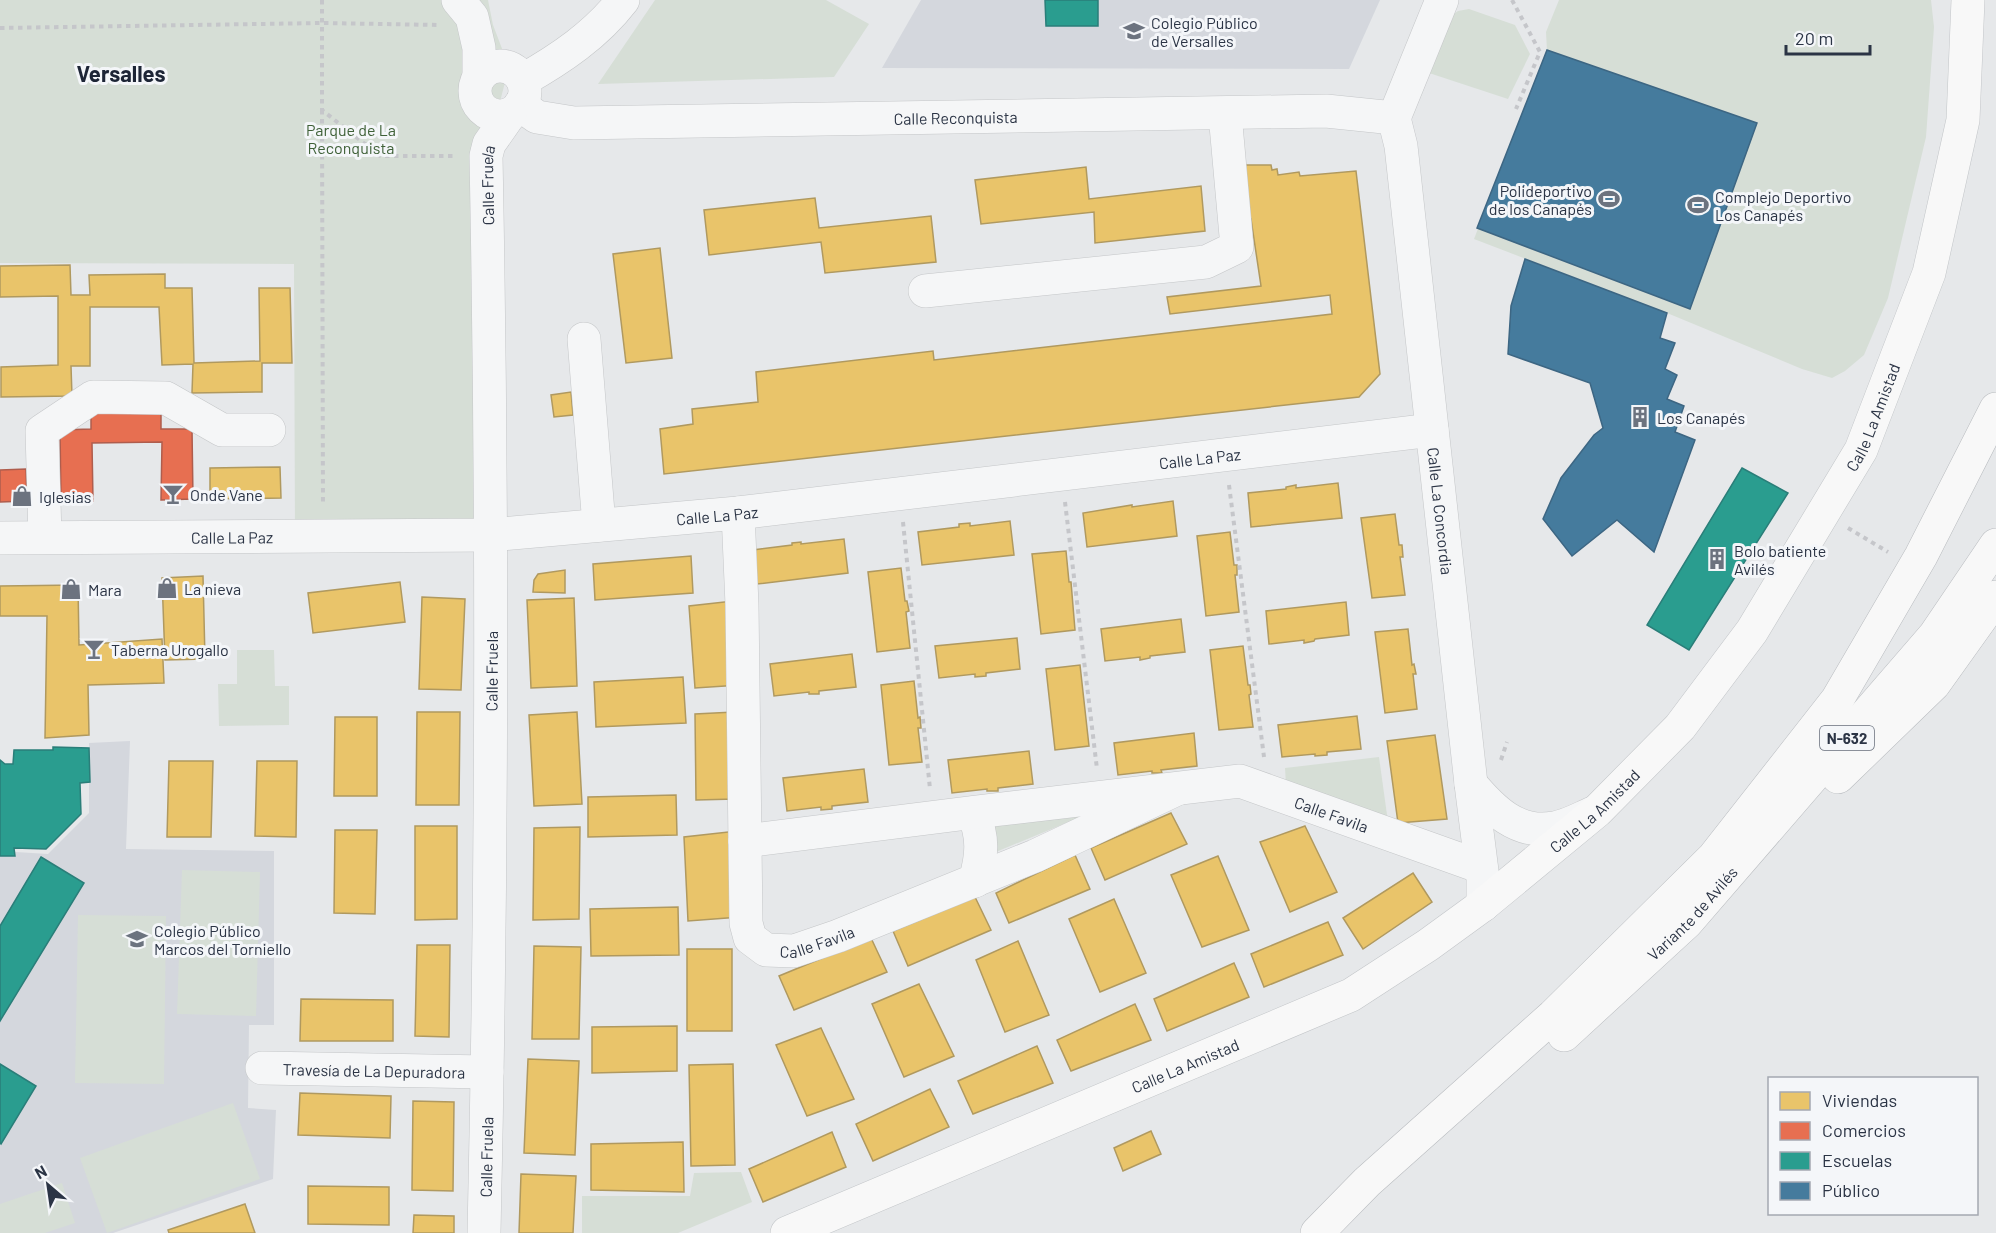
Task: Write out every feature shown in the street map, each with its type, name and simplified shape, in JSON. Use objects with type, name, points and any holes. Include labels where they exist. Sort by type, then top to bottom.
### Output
[{"type":"main road","name":"Calle La Amistad","points":[[787,1233],[1351,995],[1428,945],[1483,905],[1598,811],[1680,727],[1752,632],[1861,450],[1929,273],[1963,120],[1968,0]]},
{"type":"main road","points":[[1317,1233],[1367,1182],[1553,1016],[1714,857],[1837,700],[1921,556],[1996,409]]},
{"type":"main road","name":"Variante de Avilés","points":[[1338,1233],[1543,1054],[1688,922],[1935,635],[1996,545]]},
{"type":"main road","points":[[1688,922],[1934,684],[1996,597]]},
{"type":"street","points":[[473,8],[479,48],[508,89],[561,58],[609,18],[623,0]]},
{"type":"street","points":[[1394,118],[1442,0]]},
{"type":"street","name":"Calle Reconquista","points":[[508,89],[537,117],[574,123],[1326,111],[1394,118]]},
{"type":"street","name":"Calle Fruela","points":[[484,1233],[490,535],[486,156],[508,89]]},
{"type":"street","points":[[926,291],[1206,262],[1237,247],[1225,114]]},
{"type":"street","name":"Calle La Concordia","points":[[1394,118],[1401,146],[1481,867],[1483,905]]},
{"type":"street","points":[[584,339],[599,525]]},
{"type":"street","points":[[45,537],[42,431],[93,397],[166,398],[222,430],[269,430]]},
{"type":"street","name":"Calle La Paz","points":[[0,538],[490,535],[738,513],[1432,430]]},
{"type":"street","name":"Calle Favila","points":[[738,513],[742,605],[746,923],[750,938],[766,950],[794,951],[838,936],[1035,856],[1177,789]]},
{"type":"street","name":"Calle Favila","points":[[745,841],[1240,781],[1481,867]]},
{"type":"street","points":[[1471,784],[1492,808],[1526,827],[1553,828],[1598,811]]},
{"type":"street","points":[[973,813],[979,826],[981,841],[981,855],[975,881]]},
{"type":"street","name":"Travesía de La Depuradora","points":[[262,1068],[487,1072]]},
{"type":"path","points":[[322,0],[323,536]]},
{"type":"path","points":[[1512,0],[1540,52],[1516,109]]},
{"type":"path","points":[[0,28],[322,23],[473,8]]},
{"type":"path","points":[[322,110],[380,156],[486,156]]},
{"type":"path","points":[[1225,454],[1269,790]]},
{"type":"path","points":[[1061,475],[1101,798]]},
{"type":"path","points":[[900,494],[933,818]]},
{"type":"path","points":[[1824,514],[1889,553]]},
{"type":"shaded area","name":"Colegio Público de Versalles","points":[[921,0],[1380,0],[1349,69],[882,68]]},
{"type":"shaded area","name":"Colegio Público Marcos del Torniello","points":[[130,741],[126,849],[274,851],[274,1025],[249,1025],[248,1108],[276,1110],[273,1179],[113,1233],[0,1233],[0,851],[48,854],[89,813],[89,743]]},
{"type":"green space","name":"Parque de La Reconquista","points":[[0,0],[488,0],[493,25],[509,67],[489,144],[490,535],[295,536],[294,264],[0,263]]},
{"type":"green space","points":[[655,0],[826,0],[869,24],[834,77],[598,84]]},
{"type":"green space","name":"Complejo Deportivo Los Canapés","points":[[1559,0],[1931,0],[1934,27],[1926,137],[1888,298],[1864,355],[1845,371],[1832,378],[1802,369],[1667,313],[1474,239],[1547,51],[1546,32]]},
{"type":"green space","points":[[1469,9],[1515,25],[1530,54],[1508,99],[1426,72],[1451,16],[1458,11]]},
{"type":"green space","points":[[237,650],[274,650],[275,686],[289,686],[289,725],[219,726],[218,684],[237,684]]},
{"type":"green space","points":[[1379,757],[1388,822],[1286,785],[1285,768]]},
{"type":"green space","points":[[1090,813],[991,854],[991,820]]},
{"type":"green space","points":[[182,870],[260,872],[256,1016],[177,1014]]},
{"type":"green space","points":[[78,915],[166,916],[164,1084],[75,1083]]},
{"type":"green space","points":[[233,1103],[260,1179],[107,1233],[80,1158]]},
{"type":"green space","points":[[741,1172],[752,1202],[678,1233],[582,1233],[582,1196],[690,1196],[694,1173]]},
{"type":"green space","points":[[62,1183],[75,1223],[45,1233],[0,1233],[0,1204]]},
{"type":"building: Viviendas","points":[[1234,165],[1271,165],[1272,170],[1277,169],[1278,175],[1299,172],[1300,176],[1356,171],[1380,374],[1359,397],[664,474],[660,429],[693,424],[692,409],[758,402],[756,372],[933,351],[934,360],[1332,314],[1330,295],[1170,314],[1167,297],[1261,286],[1251,219],[1240,220]]},
{"type":"building: Viviendas","points":[[1086,167],[1089,199],[1201,186],[1205,231],[1095,243],[1094,212],[981,224],[975,180]]},
{"type":"building: Viviendas","points":[[815,198],[819,228],[931,216],[936,262],[825,273],[821,242],[709,255],[704,210]]},
{"type":"building: Viviendas","points":[[660,248],[672,358],[626,363],[613,254]]},
{"type":"building: Viviendas","points":[[70,265],[71,295],[90,295],[89,275],[165,274],[165,288],[192,288],[194,363],[260,361],[259,288],[290,288],[292,363],[262,363],[262,392],[192,393],[193,364],[162,365],[159,307],[90,307],[90,366],[71,366],[72,396],[1,397],[1,367],[58,365],[58,296],[0,297],[0,266]]},
{"type":"building: Viviendas","points":[[571,392],[573,415],[554,417],[551,395]]},
{"type":"building: Viviendas","points":[[280,467],[281,498],[210,499],[210,468]]},
{"type":"building: Viviendas","points":[[1338,483],[1342,518],[1251,527],[1248,493],[1286,489],[1286,487],[1296,485],[1296,488]]},
{"type":"building: Viviendas","points":[[1173,501],[1177,536],[1087,547],[1083,513]]},
{"type":"building: Viviendas","points":[[1395,514],[1399,545],[1402,545],[1403,557],[1400,557],[1405,595],[1372,598],[1361,518]]},
{"type":"building: Viviendas","points":[[1010,521],[1014,555],[922,565],[918,532],[959,527],[959,524],[970,523],[970,526]]},
{"type":"building: Viviendas","points":[[1230,532],[1234,565],[1237,565],[1237,575],[1235,575],[1239,612],[1206,616],[1197,536]]},
{"type":"building: Viviendas","points":[[844,539],[848,573],[757,584],[753,550],[792,545],[792,543]]},
{"type":"building: Viviendas","points":[[1066,551],[1075,630],[1041,634],[1032,554]]},
{"type":"building: Viviendas","points":[[691,556],[693,593],[595,600],[593,564]]},
{"type":"building: Viviendas","points":[[901,568],[905,601],[907,601],[909,611],[906,612],[910,648],[877,652],[868,572]]},
{"type":"building: Viviendas","points":[[565,570],[565,593],[533,592],[534,580],[538,574]]},
{"type":"building: Viviendas","points":[[203,576],[205,659],[165,660],[162,578]]},
{"type":"building: Viviendas","points":[[400,582],[405,622],[313,633],[308,593]]},
{"type":"building: Viviendas","points":[[78,585],[79,645],[162,639],[164,683],[88,685],[89,735],[45,738],[47,616],[0,616],[0,586]]},
{"type":"building: Viviendas","points":[[422,597],[465,599],[461,690],[419,689]]},
{"type":"building: Viviendas","points":[[574,598],[577,686],[531,688],[527,600]]},
{"type":"building: Viviendas","points":[[733,601],[740,685],[695,688],[689,606]]},
{"type":"building: Viviendas","points":[[1346,602],[1349,635],[1315,639],[1304,643],[1304,640],[1269,644],[1266,611]]},
{"type":"building: Viviendas","points":[[1181,619],[1185,652],[1150,656],[1150,658],[1140,660],[1140,657],[1105,661],[1101,629]]},
{"type":"building: Viviendas","points":[[1408,629],[1412,665],[1414,664],[1416,674],[1413,674],[1417,709],[1385,713],[1375,632]]},
{"type":"building: Viviendas","points":[[1017,638],[1020,669],[986,673],[986,676],[975,677],[975,674],[939,678],[935,646]]},
{"type":"building: Viviendas","points":[[1243,646],[1248,685],[1250,685],[1253,727],[1219,730],[1210,650]]},
{"type":"building: Viviendas","points":[[852,654],[856,687],[819,691],[819,694],[809,694],[809,692],[774,696],[770,664]]},
{"type":"building: Viviendas","points":[[1080,665],[1089,746],[1055,750],[1046,669]]},
{"type":"building: Viviendas","points":[[683,677],[686,723],[596,727],[594,682]]},
{"type":"building: Viviendas","points":[[914,681],[918,718],[920,717],[921,728],[918,728],[922,762],[889,765],[881,685]]},
{"type":"building: Viviendas","points":[[417,712],[460,712],[459,805],[416,805]]},
{"type":"building: Viviendas","points":[[577,712],[582,804],[534,806],[529,715]]},
{"type":"building: Viviendas","points":[[734,712],[735,799],[696,800],[695,714]]},
{"type":"building: Viviendas","points":[[1357,716],[1361,749],[1327,752],[1327,755],[1282,757],[1278,725]]},
{"type":"building: Viviendas","points":[[335,717],[377,717],[377,796],[334,796]]},
{"type":"building: Viviendas","points":[[1194,733],[1197,766],[1161,770],[1162,773],[1152,773],[1152,771],[1118,775],[1114,743]]},
{"type":"building: Viviendas","points":[[1435,735],[1447,819],[1398,823],[1387,741]]},
{"type":"building: Viviendas","points":[[1029,751],[1033,784],[998,788],[998,791],[987,791],[987,789],[952,793],[948,760]]},
{"type":"building: Viviendas","points":[[169,761],[213,761],[211,837],[167,837]]},
{"type":"building: Viviendas","points":[[257,761],[297,761],[296,837],[255,836]]},
{"type":"building: Viviendas","points":[[864,769],[868,802],[832,806],[832,809],[821,810],[821,807],[787,811],[783,778]]},
{"type":"building: Viviendas","points":[[676,795],[677,835],[588,837],[588,797]]},
{"type":"building: Viviendas","points":[[1171,813],[1187,844],[1105,880],[1091,848]]},
{"type":"building: Viviendas","points":[[415,826],[457,826],[457,919],[415,920]]},
{"type":"building: Viviendas","points":[[1305,826],[1337,892],[1290,912],[1260,842]]},
{"type":"building: Viviendas","points":[[580,827],[579,919],[533,920],[534,828]]},
{"type":"building: Viviendas","points":[[335,830],[377,830],[375,914],[334,913]]},
{"type":"building: Viviendas","points":[[737,831],[740,917],[688,921],[684,837]]},
{"type":"building: Viviendas","points":[[1075,855],[1090,889],[1009,923],[996,893]]},
{"type":"building: Viviendas","points":[[1218,856],[1249,930],[1202,947],[1171,875]]},
{"type":"building: Viviendas","points":[[1413,873],[1432,902],[1363,949],[1343,918]]},
{"type":"building: Viviendas","points":[[975,897],[991,930],[908,966],[893,931]]},
{"type":"building: Viviendas","points":[[1114,899],[1146,973],[1100,992],[1069,919]]},
{"type":"building: Viviendas","points":[[678,907],[679,955],[591,956],[590,909]]},
{"type":"building: Viviendas","points":[[1328,922],[1343,955],[1264,987],[1251,954]]},
{"type":"building: Viviendas","points":[[871,938],[887,972],[794,1010],[779,976]]},
{"type":"building: Viviendas","points":[[1018,941],[1049,1015],[1005,1032],[976,960]]},
{"type":"building: Viviendas","points":[[417,945],[450,945],[449,1037],[415,1036]]},
{"type":"building: Viviendas","points":[[534,946],[581,947],[579,1039],[532,1039]]},
{"type":"building: Viviendas","points":[[687,949],[732,949],[732,1031],[687,1031]]},
{"type":"building: Viviendas","points":[[1234,963],[1249,997],[1167,1031],[1154,999]]},
{"type":"building: Viviendas","points":[[919,984],[954,1056],[904,1077],[872,1004]]},
{"type":"building: Viviendas","points":[[301,999],[393,1000],[393,1041],[300,1041]]},
{"type":"building: Viviendas","points":[[1135,1004],[1151,1040],[1071,1071],[1057,1040]]},
{"type":"building: Viviendas","points":[[677,1026],[677,1071],[592,1073],[592,1027]]},
{"type":"building: Viviendas","points":[[821,1028],[854,1099],[807,1116],[776,1045]]},
{"type":"building: Viviendas","points":[[1037,1046],[1053,1083],[973,1114],[958,1081]]},
{"type":"building: Viviendas","points":[[528,1059],[579,1061],[575,1155],[524,1153]]},
{"type":"building: Viviendas","points":[[733,1064],[735,1165],[691,1166],[689,1065]]},
{"type":"building: Viviendas","points":[[930,1089],[949,1127],[873,1161],[856,1124]]},
{"type":"building: Viviendas","points":[[300,1093],[391,1096],[390,1138],[298,1135]]},
{"type":"building: Viviendas","points":[[413,1101],[454,1102],[453,1191],[412,1190]]},
{"type":"building: Viviendas","points":[[1151,1131],[1161,1154],[1123,1171],[1114,1148]]},
{"type":"building: Viviendas","points":[[832,1132],[846,1167],[763,1202],[749,1169]]},
{"type":"building: Viviendas","points":[[683,1142],[684,1192],[591,1190],[591,1144]]},
{"type":"building: Viviendas","points":[[521,1174],[576,1176],[573,1233],[519,1233]]},
{"type":"building: Viviendas","points":[[308,1186],[389,1187],[389,1225],[308,1224]]},
{"type":"building: Viviendas","points":[[245,1204],[255,1233],[169,1233],[168,1230]]},
{"type":"building: Viviendas","points":[[414,1215],[454,1216],[454,1233],[413,1233]]},
{"type":"building: Comercios","points":[[161,407],[161,429],[192,429],[193,499],[161,500],[162,442],[92,443],[93,501],[61,501],[60,430],[91,429],[91,408]]},
{"type":"building: Comercios","points":[[26,469],[27,501],[0,502],[0,470]]},
{"type":"building: Escuelas","points":[[1045,0],[1098,0],[1098,26],[1046,26]]},
{"type":"building: Escuelas","name":"Bolo batiente Avilés","points":[[1742,468],[1788,493],[1689,650],[1647,625]]},
{"type":"building: Escuelas","points":[[53,747],[89,748],[90,782],[80,783],[81,814],[46,849],[14,848],[15,856],[0,856],[0,760],[5,764],[13,764],[14,750],[53,750]]},
{"type":"building: Escuelas","points":[[41,857],[84,883],[0,1021],[0,926]]},
{"type":"building: Escuelas","points":[[0,1064],[36,1086],[1,1144],[0,1143]]},
{"type":"building: Público","name":"Polideportivo de los Canapés","points":[[1547,50],[1757,123],[1690,309],[1477,228]]},
{"type":"building: Público","name":"Los Canapés","points":[[1525,259],[1667,313],[1660,338],[1675,343],[1665,369],[1677,375],[1667,399],[1684,406],[1675,432],[1695,440],[1654,552],[1617,520],[1572,556],[1543,519],[1561,478],[1594,435],[1603,428],[1590,383],[1508,354],[1511,306]]},
{"type":"place","name":"Colegio Público de Versalles","points":[[1134,31]]},
{"type":"place","name":"Polideportivo de los Canapés","points":[[1609,199]]},
{"type":"place","name":"Complejo Deportivo Los Canapés","points":[[1698,205]]},
{"type":"place","name":"Los Canapés","points":[[1640,417]]},
{"type":"place","name":"Onde Vane","points":[[173,494]]},
{"type":"place","name":"Iglesias","points":[[22,496]]},
{"type":"place","name":"Bolo batiente Avilés","points":[[1717,559]]},
{"type":"place","name":"La nieva","points":[[167,588]]},
{"type":"place","name":"Mara","points":[[71,589]]},
{"type":"place","name":"Taberna Urogallo","points":[[94,649]]},
{"type":"place","name":"Colegio Público Marcos del Torniello","points":[[137,939]]},
{"type":"district","name":"Versalles","points":[[121,73]]}]
